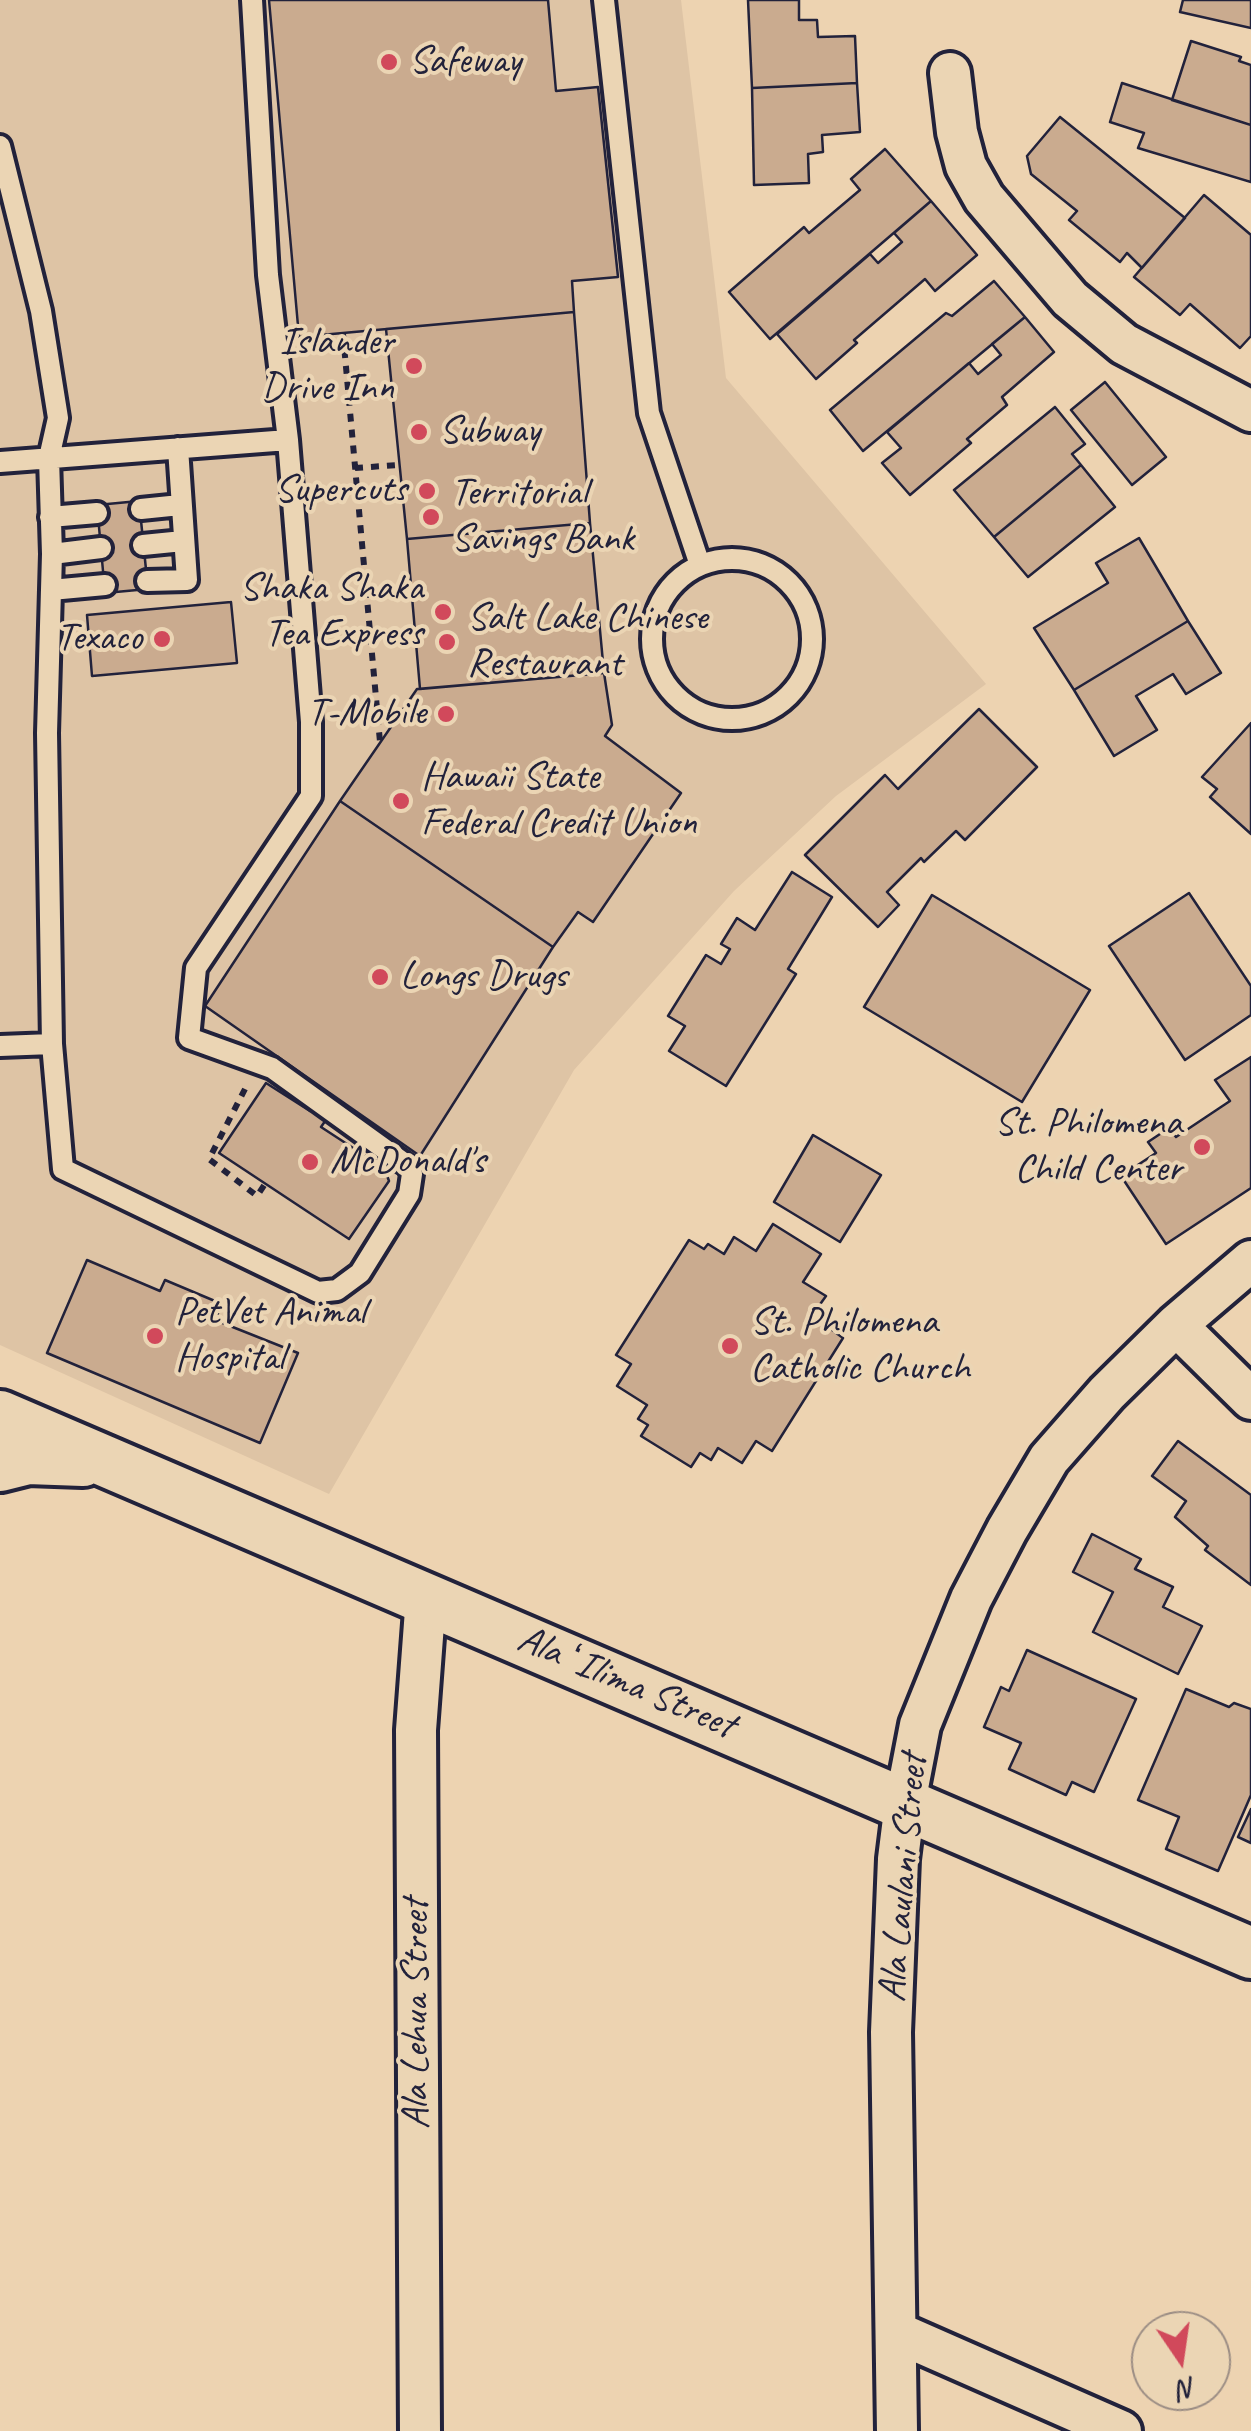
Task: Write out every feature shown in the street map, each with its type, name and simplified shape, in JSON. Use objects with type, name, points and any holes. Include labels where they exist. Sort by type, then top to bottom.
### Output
[{"type":"street","points":[[950,73],[957,132],[966,166],[984,198],[1070,299],[1124,344],[1251,412]]},
{"type":"street","name":"Ala Laulani Street","points":[[897,2431],[890,2032],[898,1859],[920,1725],[971,1599],[1049,1460],[1107,1393],[1176,1324],[1251,1261]]},
{"type":"street","points":[[1176,1324],[1251,1400]]},
{"type":"street","name":"Ala ʻIlima Street","points":[[0,1416],[1251,1953]]},
{"type":"street","points":[[0,1466],[28,1459],[108,1462]]},
{"type":"street","name":"Ala Lehua Street","points":[[420,2431],[416,1744],[426,1597]]},
{"type":"street","points":[[896,2332],[1121,2431]]},
{"type":"lane","points":[[0,146],[40,311],[58,418],[49,458],[52,554],[46,733],[52,1044],[63,1169],[318,1292],[337,1290],[360,1273],[409,1194],[412,1174],[408,1166],[272,1068],[189,1038],[196,968],[312,796],[311,722],[288,440],[268,275],[252,0]]},
{"type":"lane","points":[[604,0],[649,414],[700,566]]},
{"type":"lane","points":[[0,462],[288,440]]},
{"type":"lane","points":[[147,582],[187,580],[178,448]]},
{"type":"lane","points":[[141,509],[180,505]]},
{"type":"lane","points":[[50,517],[98,512]]},
{"type":"lane","points":[[144,545],[183,540]]},
{"type":"lane","points":[[52,554],[101,548]]},
{"type":"lane","points":[[725,559],[751,561],[776,570],[795,588],[808,611],[813,636],[810,662],[798,686],[780,704],[756,715],[729,720],[703,714],[680,700],[662,680],[653,654],[656,615],[677,580],[700,566],[725,559]]},
{"type":"lane","points":[[51,590],[104,585]]},
{"type":"lane","points":[[0,1046],[52,1044]]},
{"type":"path","points":[[343,334],[380,742]]},
{"type":"path","points":[[355,468],[399,465]]},
{"type":"path","points":[[367,594],[411,591]]},
{"type":"path","points":[[224,1050],[214,1074],[246,1087],[210,1160],[257,1196],[265,1184]]},
{"type":"shaded area","points":[[0,0],[681,0],[726,378],[986,684],[836,796],[734,891],[574,1070],[329,1494],[0,1345]]},
{"type":"building","points":[[269,0],[548,0],[556,91],[598,87],[618,277],[572,281],[574,312],[299,337]]},
{"type":"building","points":[[748,0],[799,0],[799,20],[817,20],[818,37],[855,36],[857,83],[752,88]]},
{"type":"building","points":[[1183,0],[1251,0],[1251,28],[1180,12]]},
{"type":"building","points":[[1191,41],[1241,57],[1239,61],[1251,65],[1251,125],[1172,100]]},
{"type":"building","points":[[857,83],[860,132],[822,135],[823,152],[808,154],[809,183],[754,185],[752,88]]},
{"type":"building","points":[[1122,83],[1251,125],[1251,182],[1138,148],[1144,133],[1110,122]]},
{"type":"building","points":[[1060,117],[1185,218],[1142,268],[1127,253],[1120,262],[1069,220],[1077,211],[1031,174],[1027,156]]},
{"type":"building","points":[[885,149],[931,201],[770,339],[729,292],[804,227],[809,233],[860,190],[851,179]]},
{"type":"building","points":[[1204,195],[1251,235],[1251,336],[1240,348],[1190,304],[1180,315],[1134,277]]},
{"type":"building","points":[[931,201],[977,255],[935,291],[925,279],[854,340],[857,343],[816,379],[777,334],[870,254],[878,263],[902,242],[894,233]]},
{"type":"building","points":[[994,281],[1025,317],[863,451],[830,410],[946,313],[952,316]]},
{"type":"building","points":[[574,312],[590,523],[407,539],[386,329]]},
{"type":"building","points":[[1025,317],[1054,352],[1002,397],[1007,405],[967,439],[971,443],[910,495],[882,463],[901,448],[887,432],[969,363],[978,374],[1001,355],[992,344]]},
{"type":"building","points":[[1105,382],[1166,457],[1132,485],[1071,410]]},
{"type":"building","points":[[1055,407],[1085,444],[1072,454],[1081,465],[994,537],[954,490]]},
{"type":"building","points":[[1081,465],[1115,507],[1028,577],[994,537]]},
{"type":"building","points":[[139,501],[148,589],[105,593],[97,505]]},
{"type":"building","points":[[590,523],[604,673],[420,689],[407,539]]},
{"type":"building","points":[[1139,538],[1188,621],[1074,690],[1034,628],[1108,583],[1096,563]]},
{"type":"building","name":"Texaco","points":[[231,602],[237,663],[92,676],[87,615]]},
{"type":"building","points":[[1188,621],[1221,673],[1186,694],[1173,674],[1136,696],[1157,730],[1114,756],[1074,690]]},
{"type":"building","points":[[604,673],[612,725],[605,736],[681,793],[593,922],[578,912],[553,947],[340,801],[417,689]]},
{"type":"building","points":[[979,709],[1037,767],[965,840],[956,831],[887,892],[899,905],[878,927],[805,855],[885,775],[898,789]]},
{"type":"building","points":[[1251,723],[1251,834],[1210,797],[1217,789],[1202,777]]},
{"type":"building","name":"Longs Drugs","points":[[340,801],[553,947],[420,1156],[205,1006]]},
{"type":"building","points":[[792,872],[832,897],[788,969],[796,974],[726,1086],[669,1051],[685,1026],[668,1016],[706,955],[721,964],[730,949],[721,944],[737,918],[755,930]]},
{"type":"building","points":[[1189,893],[1251,986],[1251,1015],[1185,1060],[1109,946]]},
{"type":"building","points":[[932,895],[1090,990],[1022,1102],[864,1007]]},
{"type":"building","name":"St. Philomena Child Center","points":[[1251,1057],[1251,1188],[1166,1244],[1121,1176],[1156,1153],[1148,1142],[1169,1128],[1176,1137],[1230,1101],[1215,1080]]},
{"type":"building","name":"McDonald's","points":[[266,1083],[310,1111],[313,1107],[328,1117],[321,1127],[373,1161],[376,1156],[389,1164],[385,1170],[389,1181],[349,1239],[219,1153]]},
{"type":"building","points":[[813,1135],[881,1175],[840,1242],[774,1202]]},
{"type":"building","name":"St. Philomena Catholic Church","points":[[773,1224],[821,1254],[803,1282],[826,1296],[816,1310],[832,1321],[828,1327],[843,1338],[772,1451],[756,1441],[742,1463],[718,1448],[711,1460],[700,1453],[691,1467],[641,1436],[648,1425],[638,1419],[647,1405],[617,1386],[631,1364],[616,1355],[689,1240],[704,1249],[708,1244],[724,1254],[734,1237],[756,1251]]},
{"type":"building","name":"PetVet Animal Hospital","points":[[87,1260],[160,1291],[165,1280],[222,1304],[215,1320],[298,1353],[260,1443],[47,1353]]},
{"type":"building","points":[[1178,1441],[1251,1495],[1251,1585],[1205,1550],[1208,1546],[1175,1517],[1186,1501],[1152,1476]]},
{"type":"building","points":[[1092,1534],[1141,1559],[1135,1569],[1173,1587],[1163,1607],[1202,1626],[1178,1674],[1093,1632],[1113,1592],[1073,1572]]},
{"type":"building","points":[[1027,1650],[1136,1699],[1094,1792],[1072,1782],[1066,1795],[1009,1769],[1021,1743],[984,1727],[1001,1687],[1009,1691]]},
{"type":"building","points":[[1186,1689],[1229,1707],[1234,1703],[1251,1709],[1251,1795],[1218,1871],[1166,1849],[1179,1817],[1138,1800]]},
{"type":"building","points":[[1251,1809],[1251,1843],[1238,1837]]},
{"type":"place","name":"Safeway","points":[[389,62]]},
{"type":"place","name":"Islander Drive Inn","points":[[414,366]]},
{"type":"place","name":"Subway","points":[[419,432]]},
{"type":"place","name":"Supercuts","points":[[427,491]]},
{"type":"place","name":"Territorial Savings Bank","points":[[431,517]]},
{"type":"place","name":"Shaka Shaka Tea Express","points":[[443,612]]},
{"type":"place","name":"Texaco","points":[[162,639]]},
{"type":"place","name":"Salt Lake Chinese Restaurant","points":[[447,642]]},
{"type":"place","name":"T-Mobile","points":[[446,714]]},
{"type":"place","name":"Hawaii State Federal Credit Union","points":[[401,801]]},
{"type":"place","name":"Longs Drugs","points":[[380,977]]},
{"type":"place","name":"St. Philomena Child Center","points":[[1202,1147]]},
{"type":"place","name":"McDonald's","points":[[310,1162]]},
{"type":"place","name":"PetVet Animal Hospital","points":[[155,1336]]},
{"type":"place","name":"St. Philomena Catholic Church","points":[[730,1346]]}]
